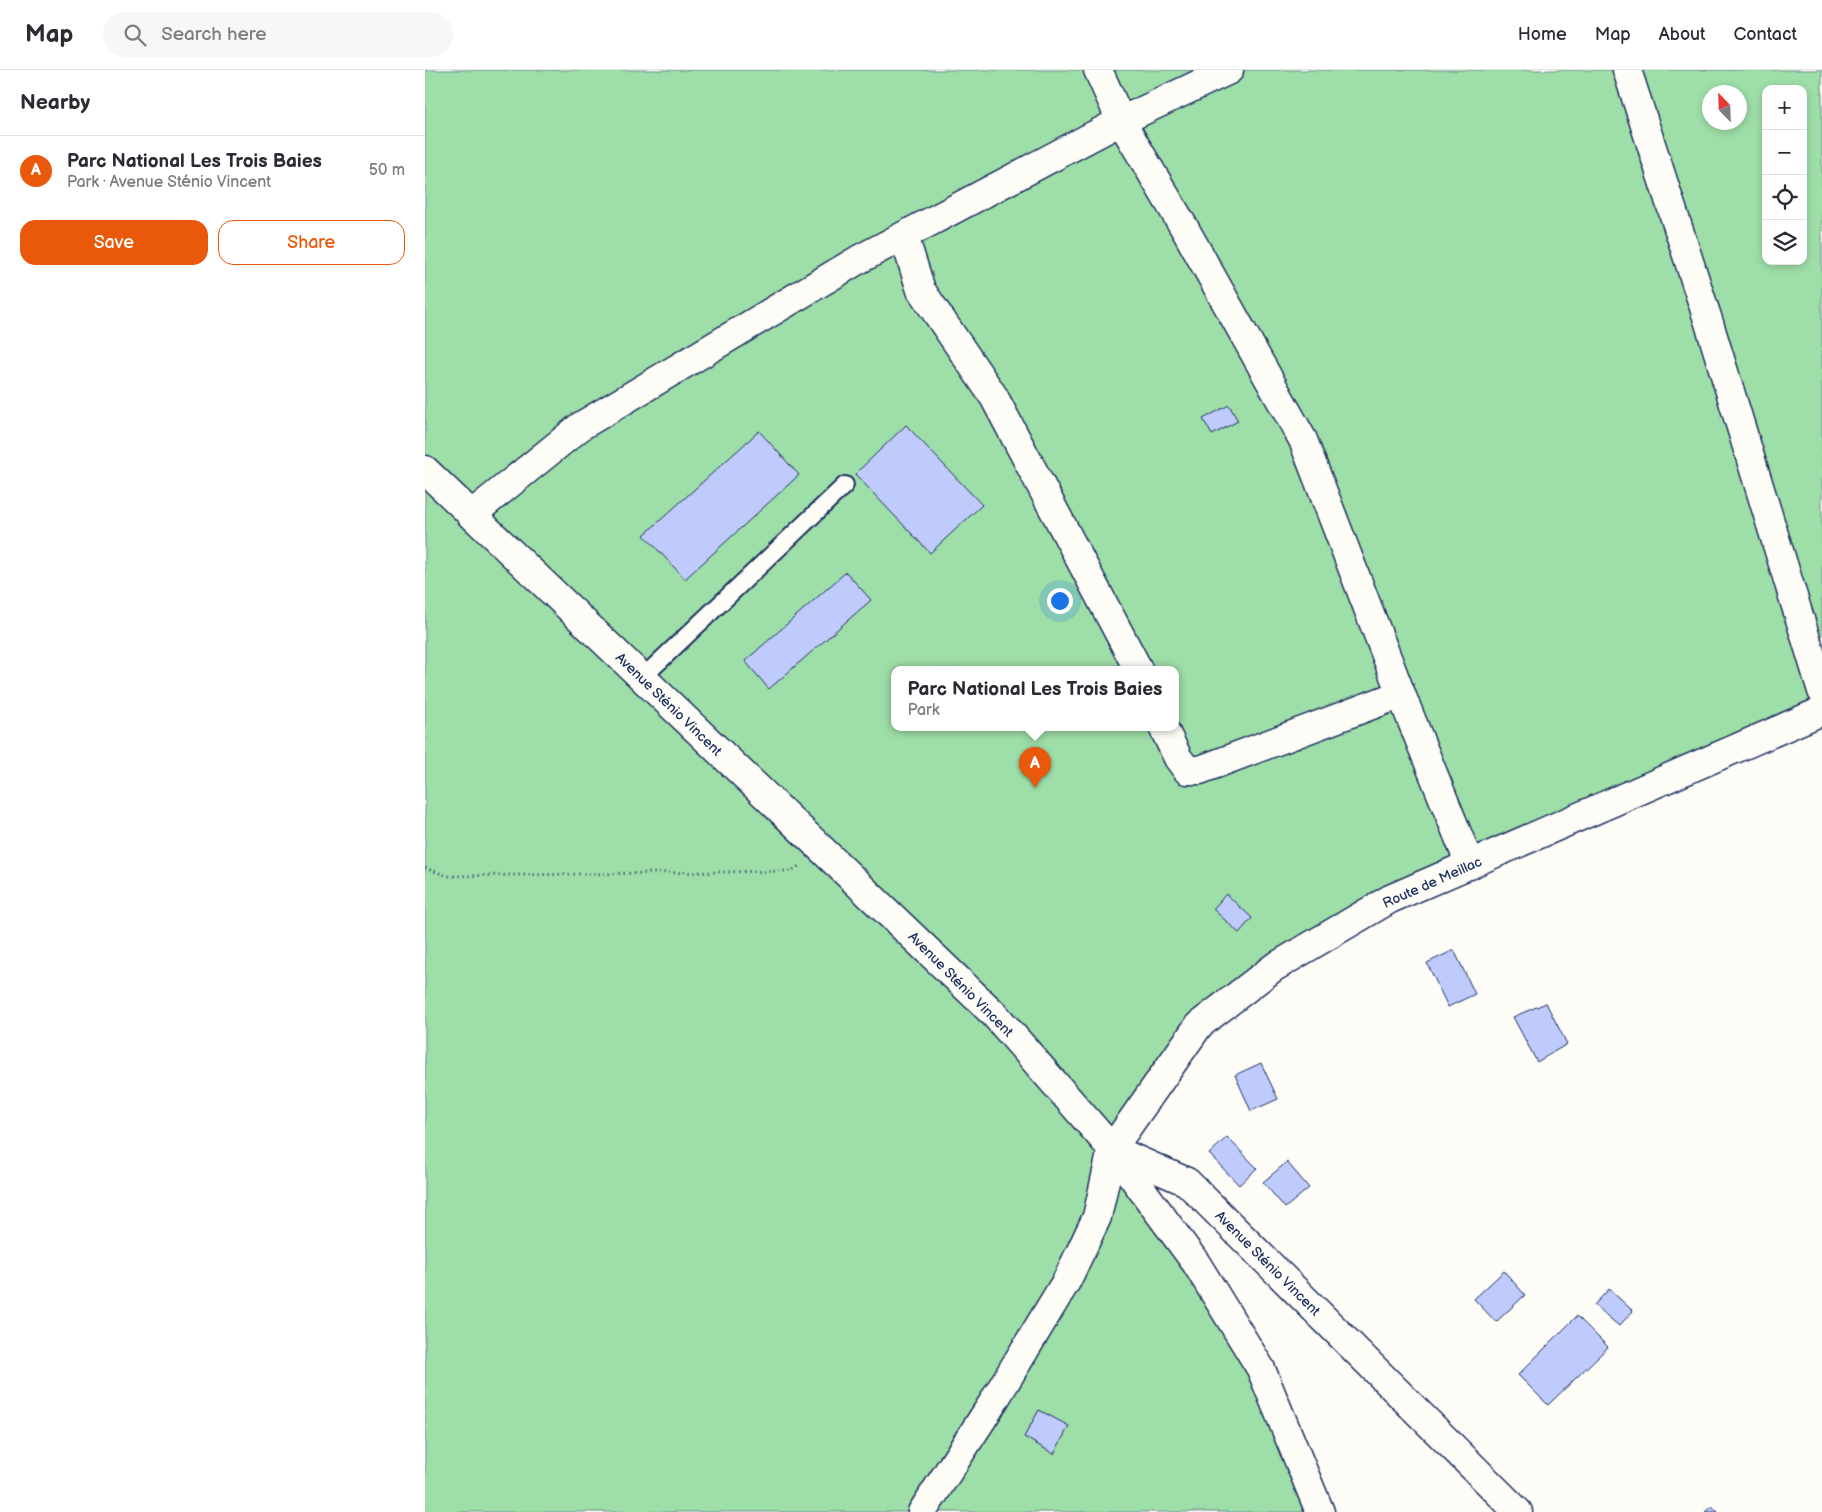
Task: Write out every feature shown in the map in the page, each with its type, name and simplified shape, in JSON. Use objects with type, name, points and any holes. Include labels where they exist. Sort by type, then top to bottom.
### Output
[{"type":"street","points":[[1098,70],[1121,122],[1185,229],[1303,440],[1401,694],[1470,865]]},
{"type":"street","points":[[471,515],[581,426],[858,260],[1121,122],[1229,70]]},
{"type":"street","points":[[1627,70],[1709,323],[1822,691]]},
{"type":"street","points":[[903,236],[921,290],[995,397],[1136,666]]},
{"type":"street","name":"Avenue Sténio Vincent","points":[[425,470],[995,1015],[1112,1149],[1187,1182],[1518,1512]]},
{"type":"street","points":[[1165,731],[1177,758],[1187,770],[1200,770],[1401,694]]},
{"type":"street","name":"Route de Meillac","points":[[1112,1149],[1199,1024],[1273,968],[1390,899],[1822,711]]},
{"type":"street","points":[[922,1512],[992,1404],[1067,1280],[1097,1218],[1112,1149]]},
{"type":"street","points":[[1112,1149],[1196,1263],[1261,1368],[1320,1512]]},
{"type":"lane","points":[[642,678],[845,485]]},
{"type":"path","points":[[425,868],[448,876],[791,871],[824,852]]},
{"type":"green space","points":[[425,70],[1822,70],[1822,711],[1470,865],[1199,1025],[1112,1149],[1196,1263],[1320,1512],[425,1512]]},
{"type":"building","points":[[1229,405],[1238,421],[1212,435],[1203,419]]},
{"type":"building","points":[[906,425],[982,505],[930,553],[855,474]]},
{"type":"building","points":[[759,431],[799,475],[685,579],[644,535]]},
{"type":"building","points":[[846,572],[871,600],[769,689],[745,661]]},
{"type":"building","points":[[1226,894],[1252,918],[1239,933],[1213,909]]},
{"type":"building","points":[[1454,950],[1475,994],[1448,1007],[1427,963]]},
{"type":"building","points":[[1546,1003],[1567,1044],[1537,1062],[1513,1017]]},
{"type":"building","points":[[1261,1063],[1278,1099],[1251,1111],[1235,1075]]},
{"type":"building","points":[[1227,1137],[1257,1168],[1239,1185],[1209,1154]]},
{"type":"building","points":[[1287,1162],[1309,1188],[1285,1208],[1263,1182]]},
{"type":"building","points":[[1504,1271],[1525,1295],[1496,1322],[1474,1299]]},
{"type":"building","points":[[1609,1289],[1633,1311],[1619,1326],[1594,1305]]},
{"type":"building","points":[[1577,1316],[1608,1347],[1548,1405],[1518,1375]]},
{"type":"building","points":[[1039,1410],[1069,1426],[1054,1454],[1024,1437]]},
{"type":"building","points":[[1712,1506],[1718,1512],[1705,1512]]},
{"type":"place","name":"Parc National Les Trois Baies","points":[[1035,788]]}]
